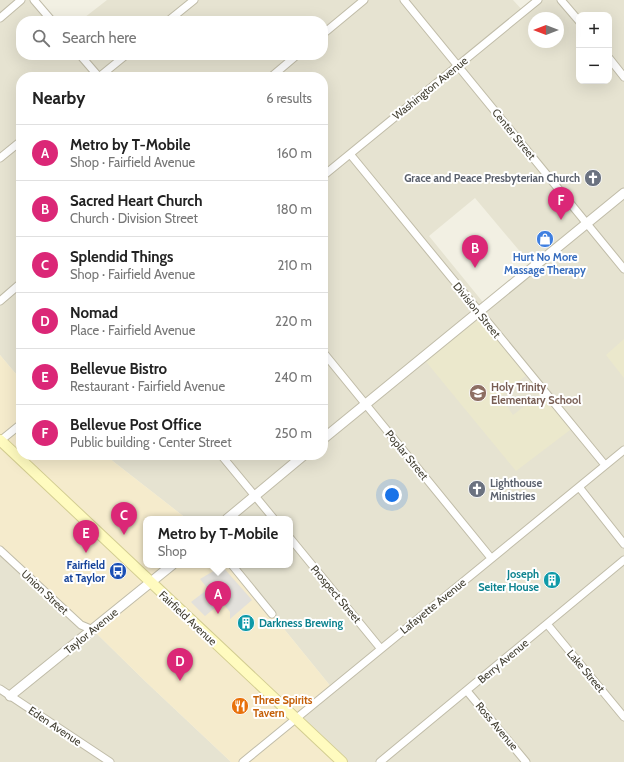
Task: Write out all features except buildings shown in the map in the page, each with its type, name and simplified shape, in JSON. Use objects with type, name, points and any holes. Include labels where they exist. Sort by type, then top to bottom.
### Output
[{"type":"main road","name":"Fairfield Avenue","points":[[0,441],[16,456]]},
{"type":"main road","name":"Fairfield Avenue","points":[[20,460],[342,762]]},
{"type":"street","points":[[0,18],[21,0]]},
{"type":"street","points":[[34,0],[48,16]]},
{"type":"street","points":[[174,16],[194,0]]},
{"type":"street","points":[[328,30],[364,0]]},
{"type":"street","name":"Center Street","points":[[404,0],[624,269]]},
{"type":"street","name":"Washington Avenue","points":[[328,172],[538,0]]},
{"type":"street","points":[[561,0],[576,18]]},
{"type":"street","points":[[84,60],[95,72]]},
{"type":"street","points":[[105,72],[120,60]]},
{"type":"street","points":[[277,72],[291,60]]},
{"type":"street","points":[[612,62],[624,77]]},
{"type":"street","points":[[0,158],[16,145]]},
{"type":"street","name":"Division Street","points":[[350,154],[605,465]]},
{"type":"street","points":[[328,435],[624,193]]},
{"type":"street","points":[[0,301],[16,287]]},
{"type":"street","name":"Poplar Street","points":[[328,358],[492,558]]},
{"type":"street","points":[[0,441],[16,428]]},
{"type":"street","name":"Lafayette Avenue","points":[[243,762],[492,558],[548,510],[624,450]]},
{"type":"street","points":[[225,460],[272,516]]},
{"type":"street","points":[[231,516],[298,460]]},
{"type":"street","points":[[579,487],[624,544]]},
{"type":"street","name":"Prospect Street","points":[[293,542],[381,649]]},
{"type":"street","name":"Union Street","points":[[0,550],[81,625],[93,630]]},
{"type":"street","name":"Berry Avenue","points":[[380,762],[624,560]]},
{"type":"street","name":"Taylor Avenue","points":[[10,696],[168,568]]},
{"type":"street","points":[[234,568],[272,614]]},
{"type":"street","name":"Lake Street","points":[[547,624],[624,717]]},
{"type":"street","name":"Eden Avenue","points":[[0,689],[110,762]]},
{"type":"street","name":"Ross Avenue","points":[[467,691],[526,762]]},
{"type":"shaded area","points":[[0,0],[34,0],[48,16],[16,16],[16,60],[328,60],[328,16],[86,16],[107,0],[513,0],[524,12],[538,0],[624,0],[624,762],[342,762],[296,718],[332,688],[234,568],[293,568],[293,516],[183,516],[111,460],[328,460],[328,72],[16,72],[16,374],[0,355]],"holes":[[[475,198],[533,267],[486,306],[429,236]]]},
{"type":"shaded area","name":"Holy Trinity Elementary School","points":[[479,312],[529,373],[502,395],[506,405],[513,415],[544,391],[574,427],[516,471],[423,358]]},
{"type":"shaded area","points":[[624,339],[624,378],[606,355]]},
{"type":"shaded area","points":[[0,355],[16,374],[16,460],[111,460],[183,516],[143,516],[143,568],[234,568],[332,688],[296,719],[342,762],[231,762],[93,630],[81,625],[0,550]]},
{"type":"shaded area","points":[[0,550],[93,630],[231,762],[0,762]]},
{"type":"shaded area","points":[[219,568],[224,568],[252,600],[230,619],[230,612],[222,602],[205,616],[191,602],[208,589],[200,579]]},
{"type":"place","name":"Grace and Peace Presbyterian Church","points":[[593,178]]},
{"type":"place","name":"Bellevue Post Office","points":[[561,220]]},
{"type":"place","name":"Hurt No More Massage Therapy","points":[[545,239]]},
{"type":"place","name":"Sacred Heart Church","points":[[475,268]]},
{"type":"place","name":"Holy Trinity Elementary School","points":[[478,393]]},
{"type":"place","name":"Lighthouse Ministries","points":[[477,489]]},
{"type":"place","name":"Splendid Things","points":[[124,535]]},
{"type":"place","name":"Bellevue Bistro","points":[[86,553]]},
{"type":"place","name":"Fairfield at Taylor","points":[[118,571]]},
{"type":"place","name":"Joseph Seiter House","points":[[552,580]]},
{"type":"place","name":"Metro by T-Mobile","points":[[218,614]]},
{"type":"place","name":"Darkness Brewing","points":[[246,623]]},
{"type":"place","name":"Nomad","points":[[180,681]]},
{"type":"place","name":"Three Spirits Tavern","points":[[240,706]]}]
